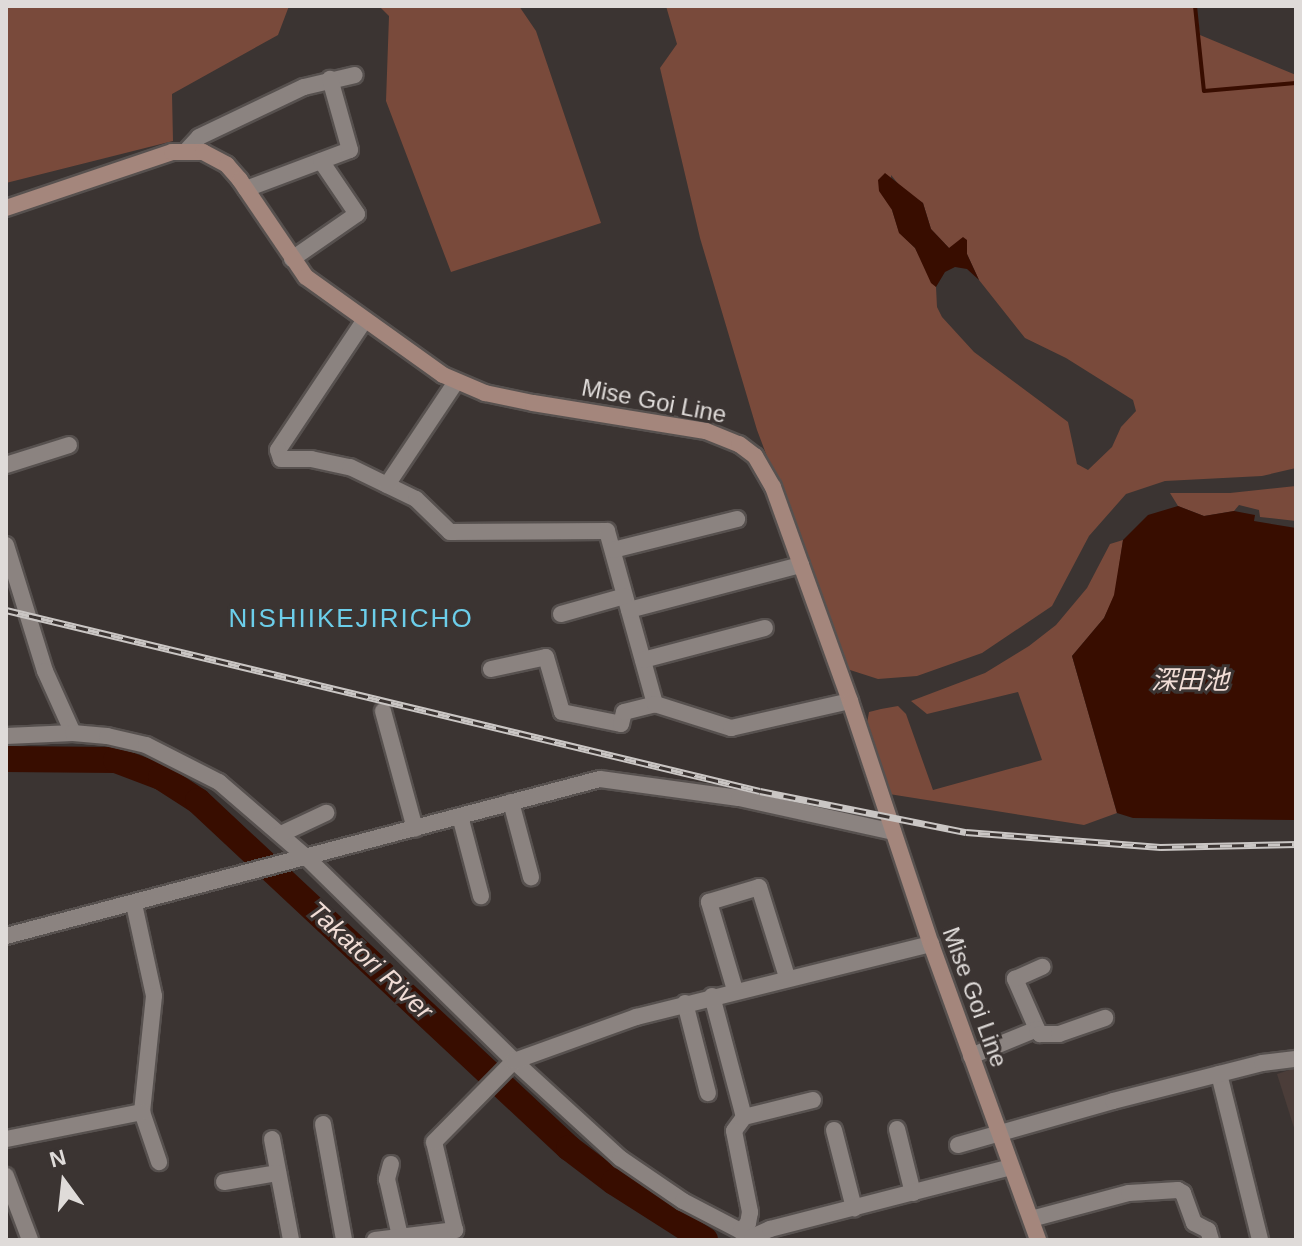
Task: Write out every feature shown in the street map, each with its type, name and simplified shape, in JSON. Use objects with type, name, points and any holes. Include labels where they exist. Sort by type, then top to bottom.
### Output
[{"type":"main road","name":"Mise Goi Line","points":[[188,149],[203,152],[227,165],[292,259],[319,288],[420,362],[456,382],[485,393],[533,403],[706,431],[730,440],[755,456],[765,470],[801,565],[931,944],[1038,1240]]},
{"type":"main road","points":[[6,208],[188,149]]},
{"type":"street","points":[[188,149],[199,137],[330,79],[355,75]]},
{"type":"street","points":[[246,189],[350,150],[330,79]]},
{"type":"street","points":[[292,259],[357,214],[321,161]]},
{"type":"street","points":[[364,321],[278,450],[281,459],[331,462],[387,485],[416,499],[450,532],[607,531],[655,704]]},
{"type":"street","points":[[387,485],[456,382]]},
{"type":"street","points":[[6,465],[69,445]]},
{"type":"street","points":[[613,550],[737,519]]},
{"type":"street","points":[[6,545],[45,671],[73,733]]},
{"type":"street","points":[[561,614],[627,603],[801,565]]},
{"type":"street","points":[[643,660],[765,628]]},
{"type":"street","points":[[491,669],[546,657],[562,712],[621,724],[624,712],[655,704],[731,728],[850,701]]},
{"type":"street","points":[[383,711],[415,829]]},
{"type":"street","points":[[6,736],[73,733],[107,736],[146,745],[183,761],[219,782],[281,834],[300,860],[512,1063],[620,1158],[683,1201],[750,1236],[1011,1167]]},
{"type":"street","points":[[6,936],[247,875],[585,782],[615,779],[769,804],[893,832]]},
{"type":"street","points":[[511,802],[531,877]]},
{"type":"street","points":[[281,834],[326,813]]},
{"type":"street","points":[[460,816],[481,896]]},
{"type":"street","points":[[735,990],[709,902],[759,887],[787,977]]},
{"type":"street","points":[[134,904],[154,996],[142,1112],[159,1162]]},
{"type":"street","points":[[375,1240],[455,1230],[434,1142],[512,1063],[574,1037],[685,1003],[931,944]]},
{"type":"street","points":[[1042,967],[1015,979],[1040,1034],[1059,1034],[1105,1018]]},
{"type":"street","points":[[712,996],[744,1117]]},
{"type":"street","points":[[685,1003],[708,1093]]},
{"type":"street","points":[[971,1056],[1037,1029]]},
{"type":"street","points":[[958,1145],[1219,1074],[1296,1059]]},
{"type":"street","points":[[1219,1074],[1260,1240]]},
{"type":"street","points":[[750,1236],[750,1212],[734,1131],[744,1117],[813,1100]]},
{"type":"street","points":[[6,1139],[142,1112]]},
{"type":"street","points":[[323,1124],[344,1240]]},
{"type":"street","points":[[897,1129],[913,1193]]},
{"type":"street","points":[[834,1130],[854,1208]]},
{"type":"street","points":[[272,1139],[291,1240]]},
{"type":"street","points":[[391,1164],[387,1179],[400,1236]]},
{"type":"street","points":[[224,1182],[278,1173]]},
{"type":"street","points":[[6,1176],[12,1204],[30,1240]]},
{"type":"street","points":[[1031,1219],[1129,1193],[1178,1190],[1183,1193],[1194,1223],[1208,1230],[1211,1240]]},
{"type":"shaded area","points":[[6,6],[289,6],[278,35],[172,94],[173,141],[6,183]]},
{"type":"shaded area","points":[[379,6],[519,6],[536,31],[601,223],[451,272],[386,101],[389,16]]},
{"type":"shaded area","points":[[666,6],[1196,6],[1200,35],[1296,75],[1296,468],[1262,476],[1165,481],[1126,494],[1089,536],[1052,606],[982,653],[917,676],[878,679],[847,669],[757,430],[700,238],[660,68],[677,44]],"holes":[[[891,175],[904,191],[923,203],[931,229],[949,248],[967,254],[979,280],[1025,338],[1066,358],[1133,400],[1136,411],[1121,427],[1112,447],[1088,470],[1077,464],[1068,422],[974,352],[942,317],[937,307],[936,287],[915,248],[899,232],[892,210]]]},
{"type":"shaded area","points":[[1296,486],[1296,521],[1260,517],[1259,510],[1239,505],[1234,511],[1204,516],[1178,506],[1170,493],[1230,493]]},
{"type":"shaded area","points":[[1123,540],[1115,595],[1104,618],[1072,656],[1117,813],[1084,825],[889,794],[867,723],[869,712],[881,709],[898,706],[906,714],[933,790],[1042,760],[1018,692],[927,714],[911,701],[985,673],[1029,646],[1056,625],[1087,588],[1110,544]]},
{"type":"shaded area","points":[[1295,1068],[1296,1071],[1296,1134],[1277,1074]]},
{"type":"water","points":[[885,173],[923,203],[931,229],[949,248],[963,237],[967,240],[967,254],[979,280],[967,269],[955,267],[945,272],[936,287],[931,283],[915,248],[899,233],[892,210],[879,191],[878,180]]},
{"type":"water","name":"深田池","points":[[1178,506],[1204,516],[1234,511],[1255,515],[1254,521],[1296,528],[1296,820],[1133,818],[1117,813],[1072,656],[1104,618],[1114,595],[1123,540],[1148,515]]},
{"type":"waterway","points":[[1195,6],[1204,91],[1296,83]]},
{"type":"waterway","name":"Takatori River","points":[[6,759],[116,760],[161,777],[198,801],[569,1148],[614,1182],[705,1240]]},
{"type":"railway","points":[[6,610],[760,791],[966,832],[1160,847],[1296,844]]},
{"type":"district","name":"NISHIIKEJIRICHO","points":[[351,619]]}]
